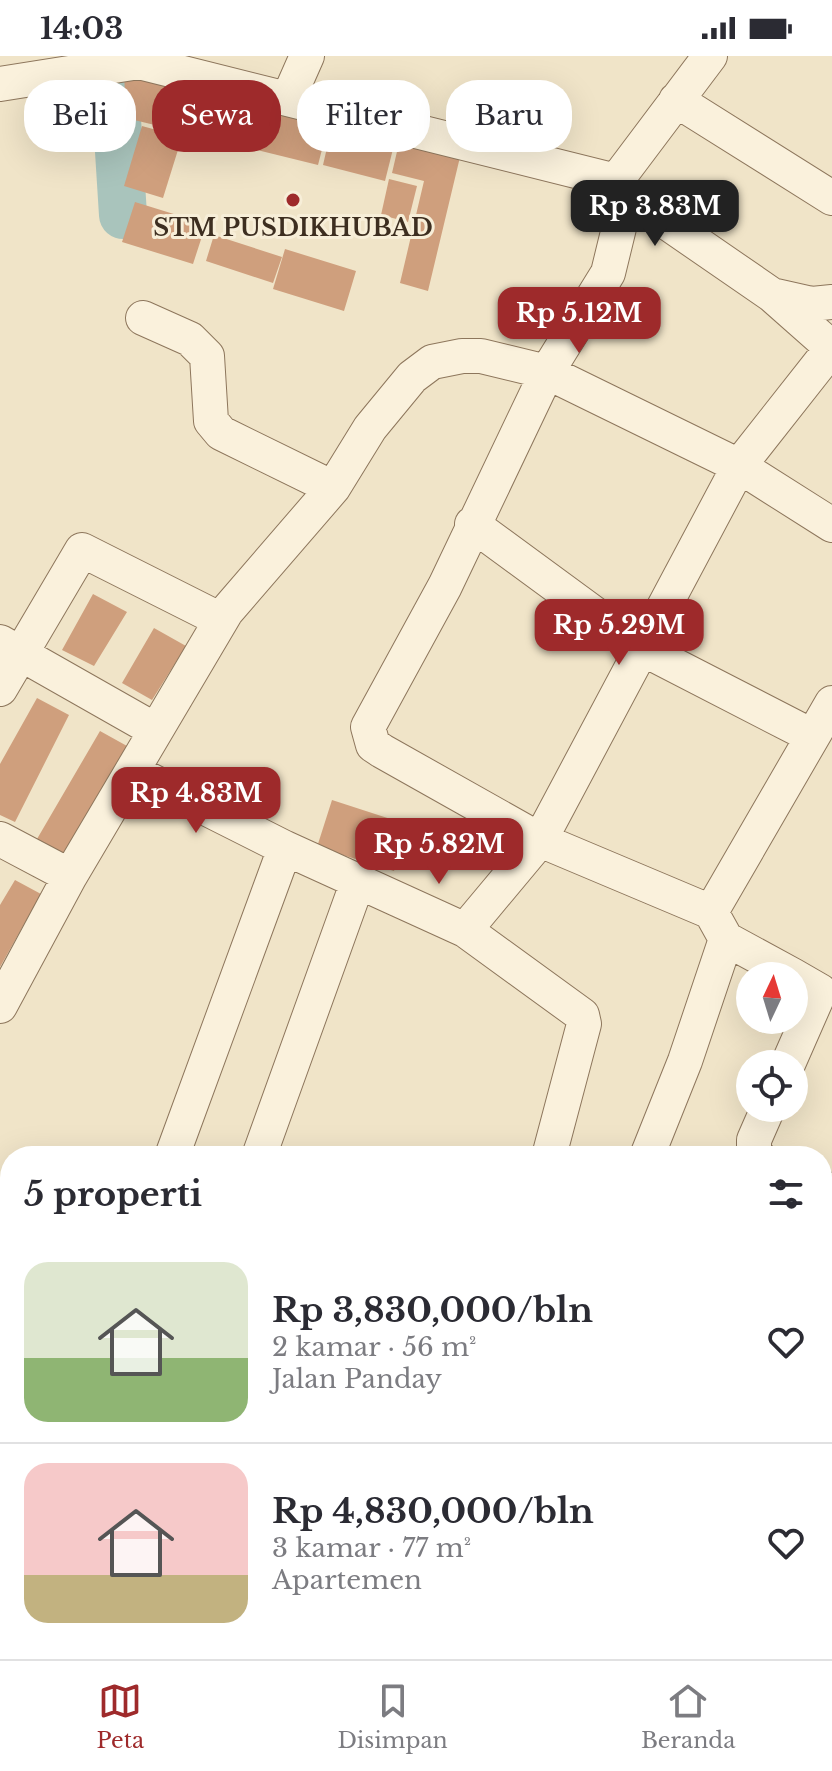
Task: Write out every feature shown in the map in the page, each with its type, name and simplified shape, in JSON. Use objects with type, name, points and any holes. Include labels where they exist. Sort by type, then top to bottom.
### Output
[{"type":"street","points":[[288,99],[307,56]]},
{"type":"street","points":[[710,56],[676,100],[622,188],[608,273],[547,372],[445,586],[368,727],[369,737],[382,751],[540,840],[719,926],[810,986],[792,1050]]},
{"type":"street","points":[[0,84],[124,63],[183,64],[288,99],[622,188],[772,295],[832,348],[739,466],[540,840],[465,930]]},
{"type":"street","points":[[676,100],[832,198]]},
{"type":"street","points":[[772,295],[812,304],[832,302]]},
{"type":"street","points":[[143,318],[190,339],[207,356],[211,421],[221,433],[333,488]]},
{"type":"street","points":[[0,1006],[70,876],[221,620],[261,567],[333,488],[370,428],[412,377],[432,362],[481,356],[547,372],[739,466],[832,525]]},
{"type":"street","points":[[472,524],[641,648],[812,736]]},
{"type":"street","points":[[0,689],[10,648],[80,550],[85,549],[221,620]]},
{"type":"street","points":[[10,648],[155,730]]},
{"type":"street","points":[[651,1146],[685,1061],[719,926],[812,736],[832,703]]},
{"type":"street","points":[[132,771],[285,848],[465,930],[582,1015],[584,1024],[552,1146]]},
{"type":"street","points":[[0,839],[70,876]]},
{"type":"street","points":[[176,1146],[285,848]]},
{"type":"street","points":[[263,1146],[358,881]]},
{"type":"street","points":[[754,1146],[762,1122]]},
{"type":"building","points":[[124,72],[157,80],[152,80],[152,124],[136,120],[136,80],[124,80]]},
{"type":"building","points":[[281,110],[297,114],[297,152],[321,152],[318,165],[265,152],[281,152]]},
{"type":"building","points":[[142,126],[152,129],[152,152],[177,152],[163,198],[124,186]]},
{"type":"building","points":[[430,150],[460,157],[428,291],[400,283],[424,181],[392,173],[397,152]]},
{"type":"building","points":[[326,152],[392,152],[385,181],[323,165]]},
{"type":"building","points":[[389,179],[417,186],[408,222],[381,215]]},
{"type":"building","points":[[135,202],[206,224],[193,264],[122,242]]},
{"type":"building","points":[[214,235],[282,257],[273,283],[206,261]]},
{"type":"building","points":[[285,249],[356,271],[344,311],[273,289]]},
{"type":"building","points":[[93,594],[127,612],[94,666],[62,650]]},
{"type":"building","points":[[154,628],[186,646],[152,700],[122,683]]},
{"type":"building","points":[[37,698],[69,715],[15,822],[0,815],[0,764]]},
{"type":"building","points":[[100,731],[127,746],[66,856],[37,839]]},
{"type":"building","points":[[332,800],[409,825],[394,871],[317,847]]},
{"type":"building","points":[[15,880],[41,894],[0,967],[0,905]]},
{"type":"waterway","points":[[113,56],[123,215]]},
{"type":"place","name":"STM PUSDIKHUBAD","points":[[293,200]]}]
